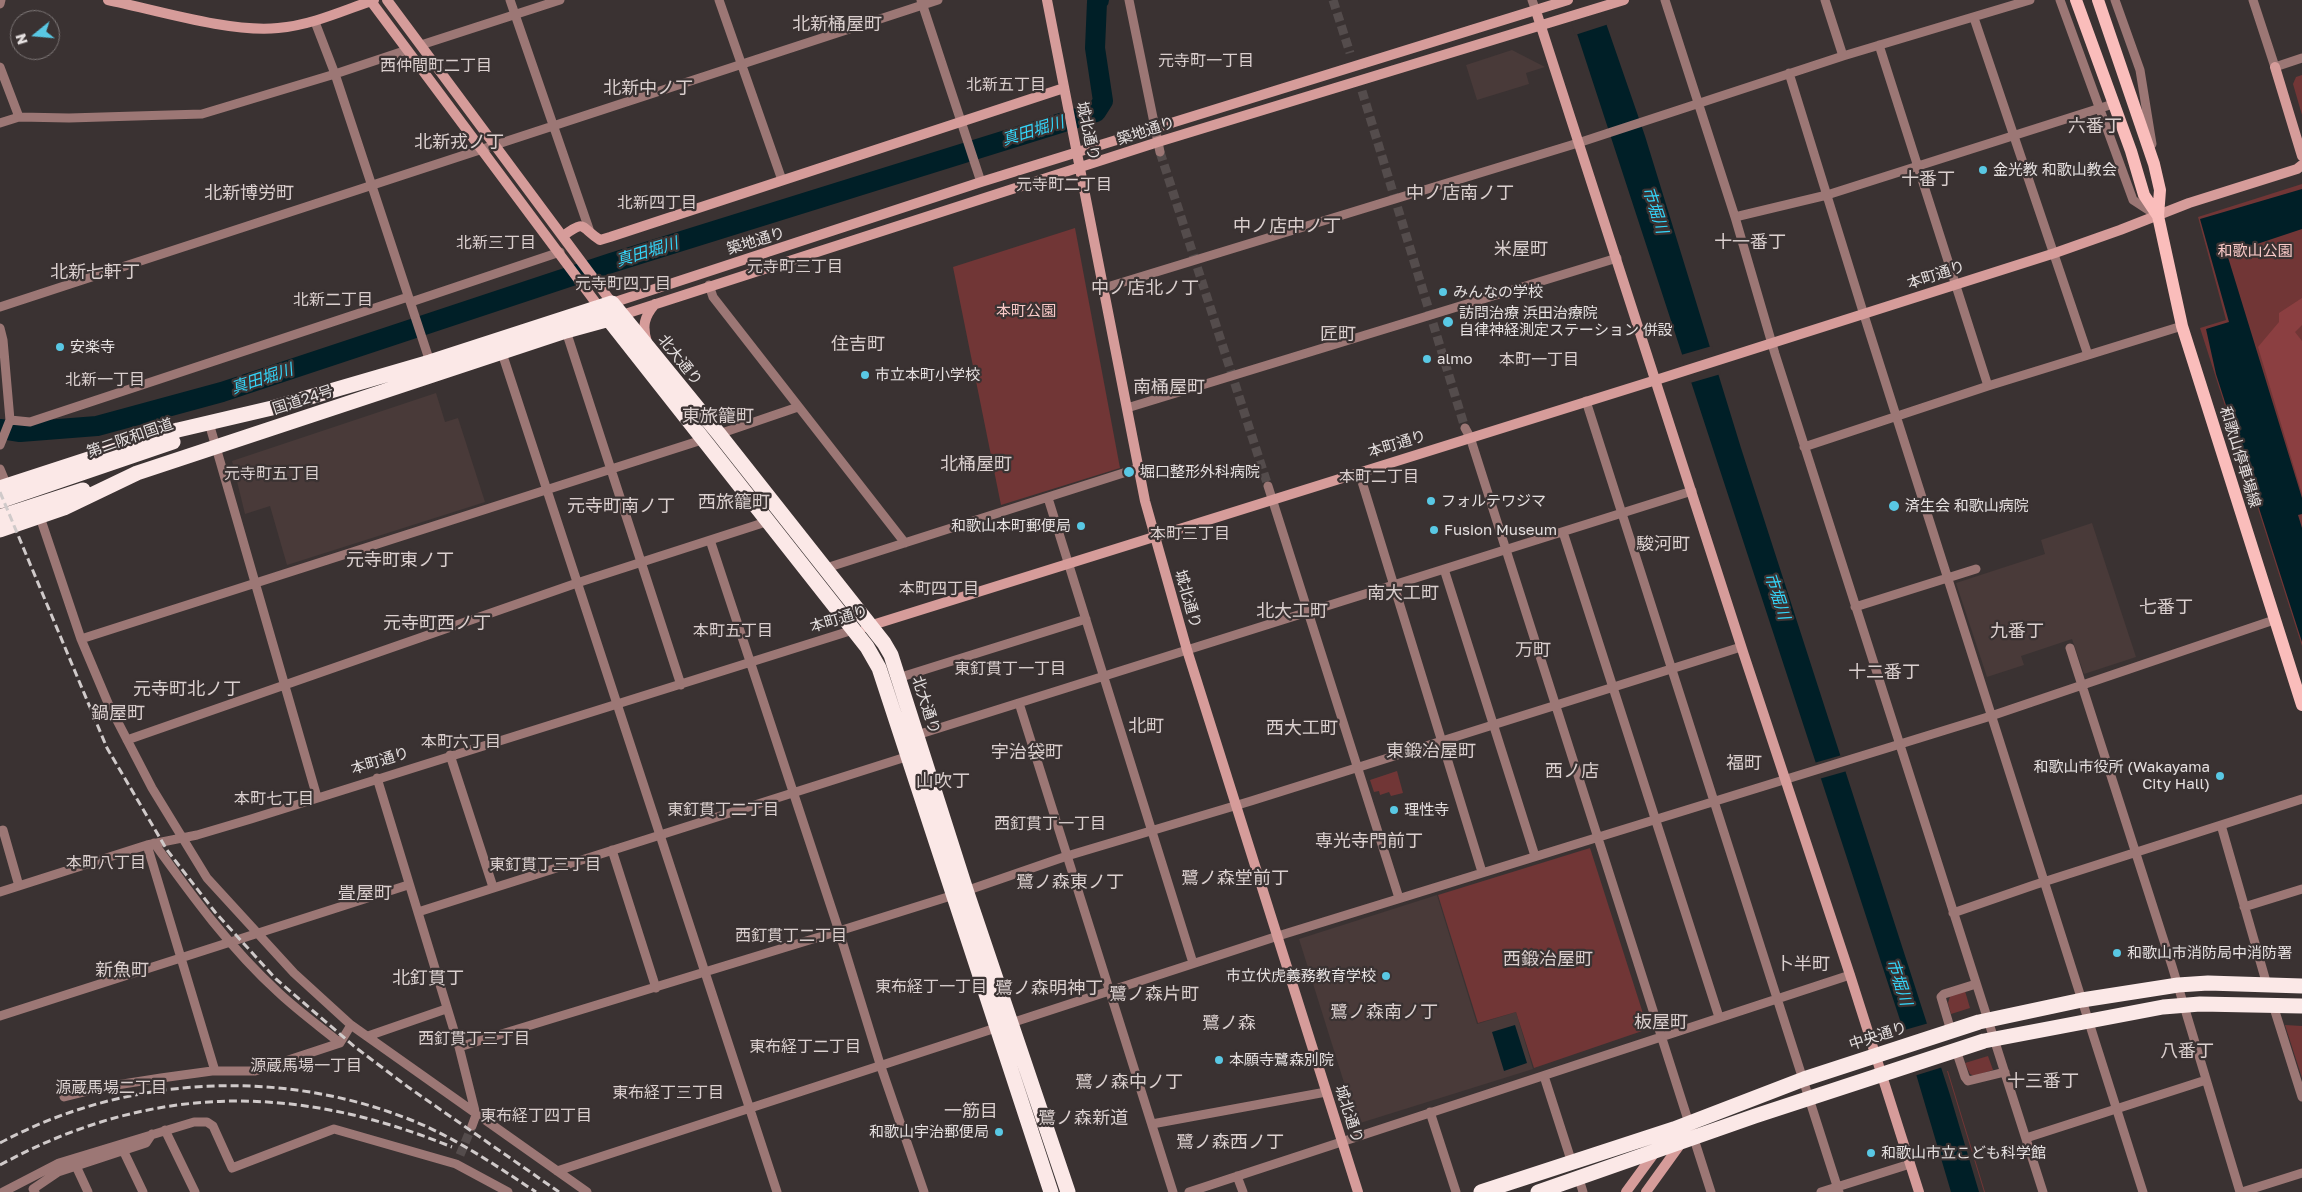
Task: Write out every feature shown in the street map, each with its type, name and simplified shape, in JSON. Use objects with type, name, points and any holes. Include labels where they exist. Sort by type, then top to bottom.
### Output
[{"type":"highway","name":"国道24号","points":[[4,487],[178,430],[210,426],[272,408],[502,353],[566,331],[611,311]]},
{"type":"highway","name":"国道24号","points":[[0,530],[40,517],[90,497],[137,473],[432,369],[611,311]]},
{"type":"highway","name":"北大通り","points":[[611,311],[648,349],[712,437],[769,521],[867,647],[878,668],[960,893],[1004,1024],[1068,1192]]},
{"type":"highway","name":"北大通り","points":[[611,311],[712,437],[884,643],[891,655],[918,734],[960,893]]},
{"type":"highway","name":"第二阪和国道","points":[[0,501],[210,426]]},
{"type":"highway","points":[[0,518],[137,473]]},
{"type":"highway","name":"中央通り","points":[[1481,1192],[1674,1129],[1804,1079],[1988,1020],[2082,1000],[2178,985],[2208,983],[2302,986]]},
{"type":"highway","points":[[1538,1192],[1581,1185],[1654,1152],[1897,1068],[1994,1039],[2089,1020],[2184,1005],[2302,1006]]},
{"type":"highway","name":"北大通り","points":[[1004,1024],[1051,1192]]},
{"type":"main road","name":"和歌山停車場線","points":[[2076,0],[2144,195],[2158,216]]},
{"type":"main road","name":"和歌山停車場線","points":[[2098,0],[2154,164],[2160,190],[2158,216],[2182,326],[2302,705]]},
{"type":"street","points":[[0,4],[1,0]]},
{"type":"street","points":[[108,0],[212,22],[255,28],[278,28],[315,22],[371,0],[582,283],[611,311]]},
{"type":"street","points":[[387,0],[584,264],[595,280],[611,311]]},
{"type":"street","points":[[510,0],[589,229],[600,240],[962,123],[1064,88]]},
{"type":"street","points":[[420,45],[560,0]]},
{"type":"street","points":[[719,0],[782,180]]},
{"type":"street","points":[[0,307],[922,3],[938,0]]},
{"type":"street","name":"城北通り","points":[[1047,0],[1154,536],[1187,650],[1358,1192]]},
{"type":"street","points":[[1129,0],[1159,147]]},
{"type":"street","points":[[1532,0],[1617,258],[1741,647],[1850,974],[1919,1192]]},
{"type":"street","name":"築地通り","points":[[611,311],[981,182],[1568,0]]},
{"type":"street","name":"築地通り","points":[[611,311],[656,303],[1080,168],[1159,147],[1624,0]]},
{"type":"street","points":[[1665,0],[1804,447],[2043,1192]]},
{"type":"street","points":[[1826,0],[1843,56]]},
{"type":"street","points":[[1104,288],[1578,143],[1843,56],[2030,0]]},
{"type":"street","points":[[2060,0],[2133,200],[2158,216]]},
{"type":"street","points":[[2115,0],[2140,70],[2154,164]]},
{"type":"street","points":[[2253,0],[2302,156]]},
{"type":"street","points":[[922,3],[981,182]]},
{"type":"street","points":[[1974,18],[2055,252],[2088,355]]},
{"type":"street","points":[[315,22],[335,74],[432,369]]},
{"type":"street","points":[[1879,45],[1916,167],[1988,386]]},
{"type":"street","points":[[0,123],[19,116],[69,118],[202,114],[407,50]]},
{"type":"street","points":[[2275,67],[2302,58]]},
{"type":"street","points":[[0,67],[19,116]]},
{"type":"street","points":[[1790,73],[1864,314],[2143,1192]]},
{"type":"street","points":[[1734,217],[1827,195],[2113,104]]},
{"type":"street","name":"本町通り","points":[[0,892],[151,844],[197,835],[751,663],[1359,472],[1468,432],[1586,402],[1656,380],[1685,369],[1864,314],[2055,252],[2158,216],[2189,203],[2297,169],[2302,165]]},
{"type":"street","points":[[563,236],[576,226],[589,229]]},
{"type":"street","points":[[10,420],[30,422],[560,252]]},
{"type":"street","points":[[1128,408],[1617,258]]},
{"type":"street","points":[[709,286],[713,297],[905,543]]},
{"type":"street","points":[[648,349],[643,328],[646,315],[656,303]]},
{"type":"street","points":[[1804,447],[1988,386],[2182,326]]},
{"type":"street","points":[[0,328],[3,340],[4,410],[10,420]]},
{"type":"street","points":[[566,331],[643,561],[681,684]]},
{"type":"street","points":[[502,353],[777,1192]]},
{"type":"street","points":[[1586,402],[1838,1189]]},
{"type":"street","points":[[81,639],[547,492],[798,406]]},
{"type":"street","points":[[1,442],[10,420]]},
{"type":"street","points":[[210,426],[317,797]]},
{"type":"street","points":[[1468,432],[1689,1123],[1688,1140],[1711,1192]]},
{"type":"street","points":[[823,569],[1139,468]]},
{"type":"street","points":[[0,469],[4,487]]},
{"type":"street","points":[[1359,472],[1482,872]]},
{"type":"street","points":[[1268,486],[1399,898]]},
{"type":"street","points":[[918,734],[1692,491]]},
{"type":"street","points":[[1048,498],[1193,963]]},
{"type":"street","points":[[40,517],[81,639],[108,703],[152,788],[207,878],[255,933],[294,973],[352,1025],[476,1115],[587,1192]]},
{"type":"street","points":[[127,740],[577,583],[769,521]]},
{"type":"street","points":[[1563,532],[1719,1018]]},
{"type":"street","points":[[710,540],[839,931],[880,1064],[924,1192]]},
{"type":"street","points":[[1444,569],[1535,856]]},
{"type":"street","points":[[1855,607],[1976,569]]},
{"type":"street","points":[[898,678],[1086,619]]},
{"type":"street","points":[[557,1171],[1110,989],[1713,800],[1808,773],[1991,716],[2274,620]]},
{"type":"street","points":[[459,1047],[706,973],[960,893],[1067,856],[1152,832],[1495,726],[1741,647]]},
{"type":"street","points":[[2070,648],[2178,985],[2241,1192],[2302,1173]]},
{"type":"street","points":[[1019,703],[1173,1192]]},
{"type":"street","points":[[450,755],[493,887]]},
{"type":"street","points":[[418,912],[909,756]]},
{"type":"street","points":[[377,778],[408,885],[459,1047],[476,1115],[472,1126]]},
{"type":"street","points":[[1953,913],[2044,881],[2302,799]]},
{"type":"street","points":[[2221,826],[2267,985]]},
{"type":"street","points":[[0,831],[3,830],[19,886]]},
{"type":"street","points":[[151,844],[229,941],[278,992],[340,1043]]},
{"type":"street","points":[[151,844],[181,957],[215,1071]]},
{"type":"street","points":[[612,850],[656,988]]},
{"type":"street","points":[[0,1016],[408,885]]},
{"type":"street","points":[[2244,907],[2302,889]]},
{"type":"street","points":[[1189,1192],[1850,974]]},
{"type":"street","points":[[1945,1033],[1941,997],[1944,994],[1976,984]]},
{"type":"street","points":[[2273,1005],[2302,1096]]},
{"type":"street","points":[[368,1036],[446,1009]]},
{"type":"street","points":[[64,1097],[104,1087],[215,1071],[255,1071],[340,1043],[352,1025]]},
{"type":"street","points":[[1951,1051],[1968,1081],[2005,1072]]},
{"type":"street","points":[[1544,1076],[1572,1163]]},
{"type":"street","points":[[2026,1138],[2206,1080]]},
{"type":"street","points":[[1152,1124],[1326,1092]]},
{"type":"street","points":[[1430,1112],[1456,1192]]},
{"type":"street","points":[[0,1188],[2,1192],[60,1163],[165,1130],[194,1122],[207,1122],[213,1126],[232,1168],[334,1129],[456,1164],[508,1192]]},
{"type":"street","points":[[1626,1192],[1654,1152],[1674,1129],[1688,1140]]},
{"type":"street","points":[[165,1130],[195,1192]]},
{"type":"street","points":[[35,1192],[33,1189],[58,1172],[146,1143],[152,1134]]},
{"type":"street","points":[[1646,1192],[1688,1140]]},
{"type":"street","points":[[123,1150],[142,1192]]},
{"type":"street","points":[[456,1164],[460,1155]]},
{"type":"street","points":[[1821,1192],[1838,1189],[1910,1164]]},
{"type":"street","points":[[76,1166],[88,1192]]},
{"type":"street","points":[[1237,1176],[1242,1192]]},
{"type":"shaded area","points":[[1512,50],[1545,67],[1526,73],[1529,84],[1477,100],[1466,65]]},
{"type":"shaded area","points":[[2302,298],[2302,325],[2295,332],[2302,341],[2302,494],[2258,347],[2279,322],[2279,313]]},
{"type":"shaded area","points":[[436,393],[445,422],[458,418],[485,502],[287,565],[270,506],[245,514],[232,461]]},
{"type":"shaded area","points":[[2092,523],[2136,657],[2084,674],[2072,639],[2021,656],[2024,665],[1987,677],[1956,583],[2045,554],[2041,540]]},
{"type":"shaded area","name":"市立伏虎義務教育学校","points":[[1437,895],[1477,1024],[1516,1012],[1533,1069],[1357,1124],[1299,939]]},
{"type":"green space","points":[[2302,75],[2302,115],[2293,84],[2296,77]]},
{"type":"green space","name":"和歌山公園","points":[[2302,184],[2302,646],[2200,328],[2226,320],[2198,217]]},
{"type":"green space","name":"本町公園","points":[[1075,228],[1120,468],[1001,505],[953,267]]},
{"type":"green space","points":[[1397,771],[1403,793],[1391,796],[1389,792],[1380,795],[1379,791],[1374,792],[1370,780]]},
{"type":"green space","points":[[1590,848],[1648,1029],[1534,1068],[1516,1012],[1478,1023],[1438,895]]},
{"type":"green space","points":[[1965,991],[1970,1008],[1951,1014],[1948,1003],[1950,996]]},
{"type":"green space","points":[[2285,1025],[2302,1026],[2302,1078]]},
{"type":"green space","points":[[1988,1056],[1993,1070],[1974,1076],[1970,1074],[1965,1063]]},
{"type":"green space","points":[[1948,1071],[1985,1192],[1984,1192]]},
{"type":"water","name":"市堀川","points":[[1566,0],[1598,0],[1645,136],[1741,448],[1950,1095],[1979,1192],[1951,1192],[1900,1020]]},
{"type":"water","points":[[2302,189],[2302,229],[2227,254],[2302,498],[2302,514],[2298,515],[2302,528],[2302,642],[2216,374],[2206,329],[2229,322],[2200,219]]},
{"type":"water","points":[[1515,1025],[1527,1063],[1504,1071],[1492,1032]]},
{"type":"pier","points":[[1564,0],[1601,0],[1609,24],[1575,35]]},
{"type":"pier","points":[[1712,346],[1721,374],[1690,383],[1681,355]]},
{"type":"pier","points":[[1842,755],[1847,771],[1819,779],[1814,763]]},
{"type":"pier","points":[[1929,1023],[1943,1067],[1914,1076],[1901,1031]]},
{"type":"waterway","name":"真田堀川","points":[[0,429],[20,432],[97,426],[222,392],[611,263],[1096,112],[1103,101],[1095,48],[1097,2],[1099,0]]},
{"type":"tunnel","points":[[1333,0],[1350,53]]},
{"type":"tunnel","points":[[1362,91],[1465,428]]},
{"type":"tunnel","points":[[1160,152],[1268,486]]},
{"type":"tunnel","points":[[460,1155],[472,1126]]},
{"type":"railway","points":[[0,492],[107,748],[167,850],[215,912],[276,979],[355,1047],[408,1087],[559,1192]]},
{"type":"railway","points":[[0,1143],[48,1121],[98,1104],[150,1092],[202,1086],[256,1086],[309,1092],[361,1103],[411,1120],[460,1144],[536,1192]]},
{"type":"railway","points":[[0,1165],[56,1138],[112,1119],[168,1106],[224,1101],[280,1103],[336,1111],[394,1126],[452,1147]]},
{"type":"place","name":"金光教 和歌山教会","points":[[1983,170]]},
{"type":"place","name":"みんなの学校","points":[[1443,292]]},
{"type":"place","name":"訪問治療 浜田治療院 自律神経測定ステーション 併設","points":[[1448,322]]},
{"type":"place","name":"安楽寺","points":[[60,347]]},
{"type":"place","name":"almo","points":[[1427,359]]},
{"type":"place","name":"市立本町小学校","points":[[865,375]]},
{"type":"place","name":"堀口整形外科病院","points":[[1129,472]]},
{"type":"place","name":"フォルテワジマ","points":[[1431,501]]},
{"type":"place","name":"済生会 和歌山病院","points":[[1894,506]]},
{"type":"place","name":"和歌山本町郵便局","points":[[1081,526]]},
{"type":"place","name":"Fusion Museum","points":[[1434,530]]},
{"type":"place","name":"和歌山市役所 (Wakayama City Hall)","points":[[2220,776]]},
{"type":"place","name":"理性寺","points":[[1394,810]]},
{"type":"place","name":"和歌山市消防局中消防署","points":[[2117,953]]},
{"type":"place","name":"市立伏虎義務教育学校","points":[[1386,976]]},
{"type":"place","name":"本願寺鷺森別院","points":[[1219,1060]]},
{"type":"place","name":"和歌山宇治郵便局","points":[[999,1132]]},
{"type":"place","name":"和歌山市立こども科学館","points":[[1871,1153]]},
{"type":"district","name":"北新桶屋町","points":[[837,24]]},
{"type":"district","name":"元寺町一丁目","points":[[1206,61]]},
{"type":"district","name":"西仲間町二丁目","points":[[436,66]]},
{"type":"district","name":"北新五丁目","points":[[1006,85]]},
{"type":"district","name":"北新中ノ丁","points":[[648,88]]},
{"type":"district","name":"六番丁","points":[[2095,126]]},
{"type":"district","name":"北新戎ノ丁","points":[[459,142]]},
{"type":"district","name":"十番丁","points":[[1928,179]]},
{"type":"district","name":"元寺町二丁目","points":[[1064,185]]},
{"type":"district","name":"北新博労町","points":[[249,193]]},
{"type":"district","name":"中ノ店南ノ丁","points":[[1460,193]]},
{"type":"district","name":"北新四丁目","points":[[657,203]]},
{"type":"district","name":"中ノ店中ノ丁","points":[[1287,226]]},
{"type":"district","name":"十一番丁","points":[[1750,242]]},
{"type":"district","name":"北新三丁目","points":[[496,243]]},
{"type":"district","name":"米屋町","points":[[1521,249]]},
{"type":"district","name":"元寺町三丁目","points":[[795,267]]},
{"type":"district","name":"北新七軒丁","points":[[95,272]]},
{"type":"district","name":"元寺町四丁目","points":[[623,284]]},
{"type":"district","name":"中ノ店北ノ丁","points":[[1145,288]]},
{"type":"district","name":"北新二丁目","points":[[333,300]]},
{"type":"district","name":"匠町","points":[[1338,334]]},
{"type":"district","name":"住吉町","points":[[858,344]]},
{"type":"district","name":"本町一丁目","points":[[1539,360]]},
{"type":"district","name":"北新一丁目","points":[[105,380]]},
{"type":"district","name":"南桶屋町","points":[[1169,387]]},
{"type":"district","name":"東旅籠町","points":[[718,416]]},
{"type":"district","name":"北桶屋町","points":[[976,464]]},
{"type":"district","name":"元寺町五丁目","points":[[272,474]]},
{"type":"district","name":"本町二丁目","points":[[1379,477]]},
{"type":"district","name":"西旅籠町","points":[[734,502]]},
{"type":"district","name":"元寺町南ノ丁","points":[[621,506]]},
{"type":"district","name":"本町三丁目","points":[[1190,534]]},
{"type":"district","name":"駿河町","points":[[1663,544]]},
{"type":"district","name":"元寺町東ノ丁","points":[[400,560]]},
{"type":"district","name":"本町四丁目","points":[[939,589]]},
{"type":"district","name":"南大工町","points":[[1403,593]]},
{"type":"district","name":"七番丁","points":[[2166,607]]},
{"type":"district","name":"北大工町","points":[[1292,611]]},
{"type":"district","name":"元寺町西ノ丁","points":[[437,623]]},
{"type":"district","name":"本町五丁目","points":[[733,631]]},
{"type":"district","name":"九番丁","points":[[2017,631]]},
{"type":"district","name":"万町","points":[[1533,650]]},
{"type":"district","name":"東釘貫丁一丁目","points":[[1010,669]]},
{"type":"district","name":"十二番丁","points":[[1884,672]]},
{"type":"district","name":"元寺町北ノ丁","points":[[187,689]]},
{"type":"district","name":"鍋屋町","points":[[118,713]]},
{"type":"district","name":"北町","points":[[1146,726]]},
{"type":"district","name":"西大工町","points":[[1302,728]]},
{"type":"district","name":"本町六丁目","points":[[461,742]]},
{"type":"district","name":"東鍛冶屋町","points":[[1431,751]]},
{"type":"district","name":"宇治袋町","points":[[1027,752]]},
{"type":"district","name":"福町","points":[[1744,763]]},
{"type":"district","name":"西ノ店","points":[[1572,771]]},
{"type":"district","name":"山吹丁","points":[[943,781]]},
{"type":"district","name":"本町七丁目","points":[[274,799]]},
{"type":"district","name":"東釘貫丁二丁目","points":[[723,810]]},
{"type":"district","name":"西釘貫丁一丁目","points":[[1050,824]]},
{"type":"district","name":"専光寺門前丁","points":[[1369,841]]},
{"type":"district","name":"本町八丁目","points":[[106,863]]},
{"type":"district","name":"東釘貫丁三丁目","points":[[545,865]]},
{"type":"district","name":"鷺ノ森堂前丁","points":[[1235,878]]},
{"type":"district","name":"鷺ノ森東ノ丁","points":[[1070,882]]},
{"type":"district","name":"畳屋町","points":[[365,893]]},
{"type":"district","name":"西釘貫丁二丁目","points":[[791,936]]},
{"type":"district","name":"西鍛冶屋町","points":[[1548,959]]},
{"type":"district","name":"卜半町","points":[[1803,964]]},
{"type":"district","name":"新魚町","points":[[122,970]]},
{"type":"district","name":"北釘貫丁","points":[[428,978]]},
{"type":"district","name":"東布経丁一丁目","points":[[931,987]]},
{"type":"district","name":"鷺ノ森明神丁","points":[[1049,988]]},
{"type":"district","name":"鷺ノ森片町","points":[[1154,994]]},
{"type":"district","name":"鷺ノ森南ノ丁","points":[[1384,1012]]},
{"type":"district","name":"板屋町","points":[[1661,1022]]},
{"type":"district","name":"鷺ノ森","points":[[1229,1023]]},
{"type":"district","name":"西釘貫丁三丁目","points":[[474,1039]]},
{"type":"district","name":"東布経丁二丁目","points":[[805,1047]]},
{"type":"district","name":"八番丁","points":[[2187,1051]]},
{"type":"district","name":"源蔵馬場一丁目","points":[[306,1066]]},
{"type":"district","name":"十三番丁","points":[[2043,1081]]},
{"type":"district","name":"鷺ノ森中ノ丁","points":[[1129,1082]]},
{"type":"district","name":"源蔵馬場二丁目","points":[[111,1088]]},
{"type":"district","name":"東布経丁三丁目","points":[[668,1093]]},
{"type":"district","name":"一筋目","points":[[971,1111]]},
{"type":"district","name":"東布経丁四丁目","points":[[536,1116]]},
{"type":"district","name":"鷺ノ森新道","points":[[1083,1118]]},
{"type":"district","name":"鷺ノ森西ノ丁","points":[[1230,1142]]}]
